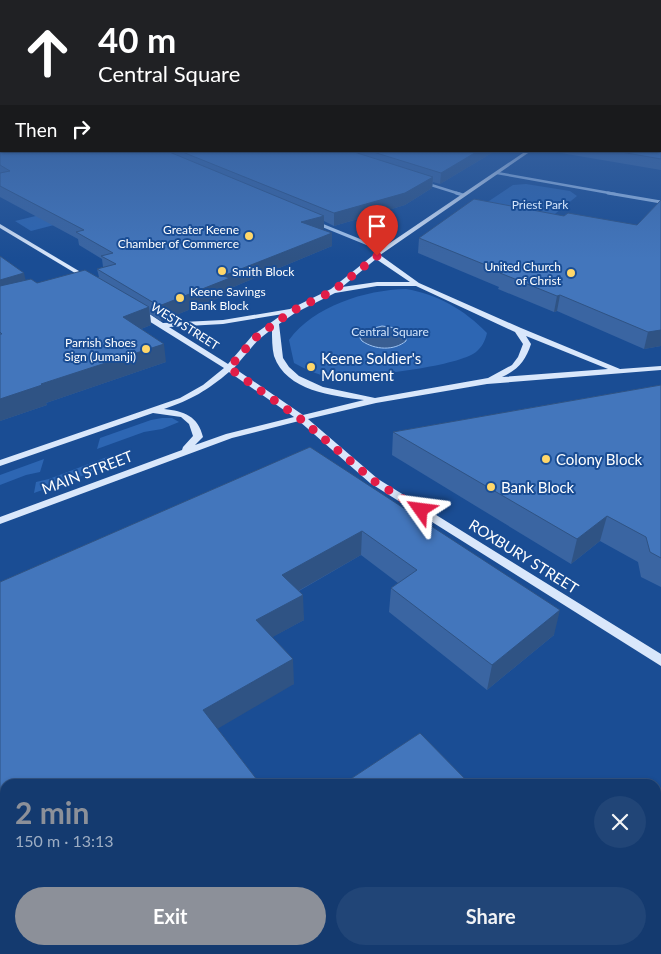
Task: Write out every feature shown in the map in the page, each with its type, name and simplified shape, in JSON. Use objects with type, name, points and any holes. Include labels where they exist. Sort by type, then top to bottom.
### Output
[{"type":"main road","points":[[0,463],[183,400],[206,387],[229,368],[255,338],[292,311],[333,291],[383,250],[502,170]]},
{"type":"main road","points":[[0,226],[94,282]]},
{"type":"main road","points":[[377,256],[418,284],[518,330],[620,372]]},
{"type":"main road","points":[[333,291],[377,284],[418,284]]},
{"type":"main road","name":"WEST STREET","points":[[134,308],[229,368]]},
{"type":"main road","points":[[162,325],[237,321],[292,311]]},
{"type":"main road","points":[[276,323],[279,356],[286,368],[302,381],[324,390],[376,400]]},
{"type":"main road","points":[[487,381],[511,370],[524,358],[527,344],[518,330]]},
{"type":"main road","points":[[229,368],[302,420],[376,400],[487,381],[661,368]]},
{"type":"main road","points":[[150,412],[176,412],[188,418],[197,428],[198,437],[184,452]]},
{"type":"main road","name":"MAIN STREET","points":[[0,521],[229,436],[302,420]]},
{"type":"main road","name":"ROXBURY STREET","points":[[302,420],[374,481],[484,548],[661,661]]},
{"type":"street","points":[[497,173],[661,202]]},
{"type":"street","points":[[427,184],[463,195]]},
{"type":"street","points":[[317,223],[383,250]]},
{"type":"street","points":[[77,280],[86,278]]},
{"type":"green space","name":"Priest Park","points":[[526,184],[570,191],[577,196],[545,222],[477,209],[513,185]]},
{"type":"green space","points":[[131,193],[150,200],[31,231],[15,221]]},
{"type":"green space","name":"Central Square","points":[[406,289],[439,299],[469,317],[487,333],[480,348],[465,357],[428,367],[360,376],[324,375],[294,363],[289,340],[312,318],[326,309],[358,297],[390,290]]},
{"type":"green space","points":[[162,418],[172,418],[179,422],[97,449],[100,438]]},
{"type":"green space","points":[[107,457],[107,467],[34,493],[36,482]]},
{"type":"green space","points":[[44,459],[40,472],[0,485],[0,475]]},
{"type":"shaded area","points":[[382,326],[396,328],[406,334],[406,341],[390,348],[378,348],[367,344],[360,338],[363,331]]},
{"type":"building","points":[[8,170],[212,170],[324,216],[301,222],[332,233],[223,276],[230,278],[159,306],[97,269],[116,264],[101,256],[113,253],[76,232],[84,230],[0,186],[0,173],[10,171]]},
{"type":"building","points":[[226,170],[409,170],[433,177],[405,193],[334,213]]},
{"type":"building","points":[[430,170],[447,170],[441,173]]},
{"type":"building","points":[[474,199],[564,216],[568,213],[637,225],[661,200],[661,330],[648,332],[560,295],[557,296],[500,273],[503,272],[419,238]]},
{"type":"building","points":[[0,256],[24,273],[0,280]]},
{"type":"building","points":[[85,270],[149,307],[123,317],[164,344],[0,399],[0,334],[2,334],[0,332],[0,286],[31,279],[37,283]]},
{"type":"building","points":[[661,385],[661,558],[650,552],[646,537],[607,516],[577,539],[393,432]]},
{"type":"building","points":[[310,447],[560,610],[492,665],[391,588],[417,570],[362,531],[282,575],[303,595],[256,620],[293,659],[203,710],[256,779],[0,779],[0,582]]},
{"type":"building","points":[[420,733],[465,779],[351,779]]},
{"type":"place","name":"Greater Keene Chamber of Commerce","points":[[249,236]]},
{"type":"place","name":"Smith Block","points":[[222,271]]},
{"type":"place","name":"United Church of Christ","points":[[571,273]]},
{"type":"place","name":"Keene Savings Bank Block","points":[[180,298]]},
{"type":"place","name":"Parrish Shoes Sign (Jumanji)","points":[[146,349]]},
{"type":"place","name":"Keene Soldier's Monument","points":[[311,367]]},
{"type":"place","name":"Colony Block","points":[[546,459]]},
{"type":"place","name":"Bank Block","points":[[491,487]]},
{"type":"route","points":[[377,256],[333,291],[292,311],[255,338],[229,368],[302,420],[374,481],[421,510]]}]
